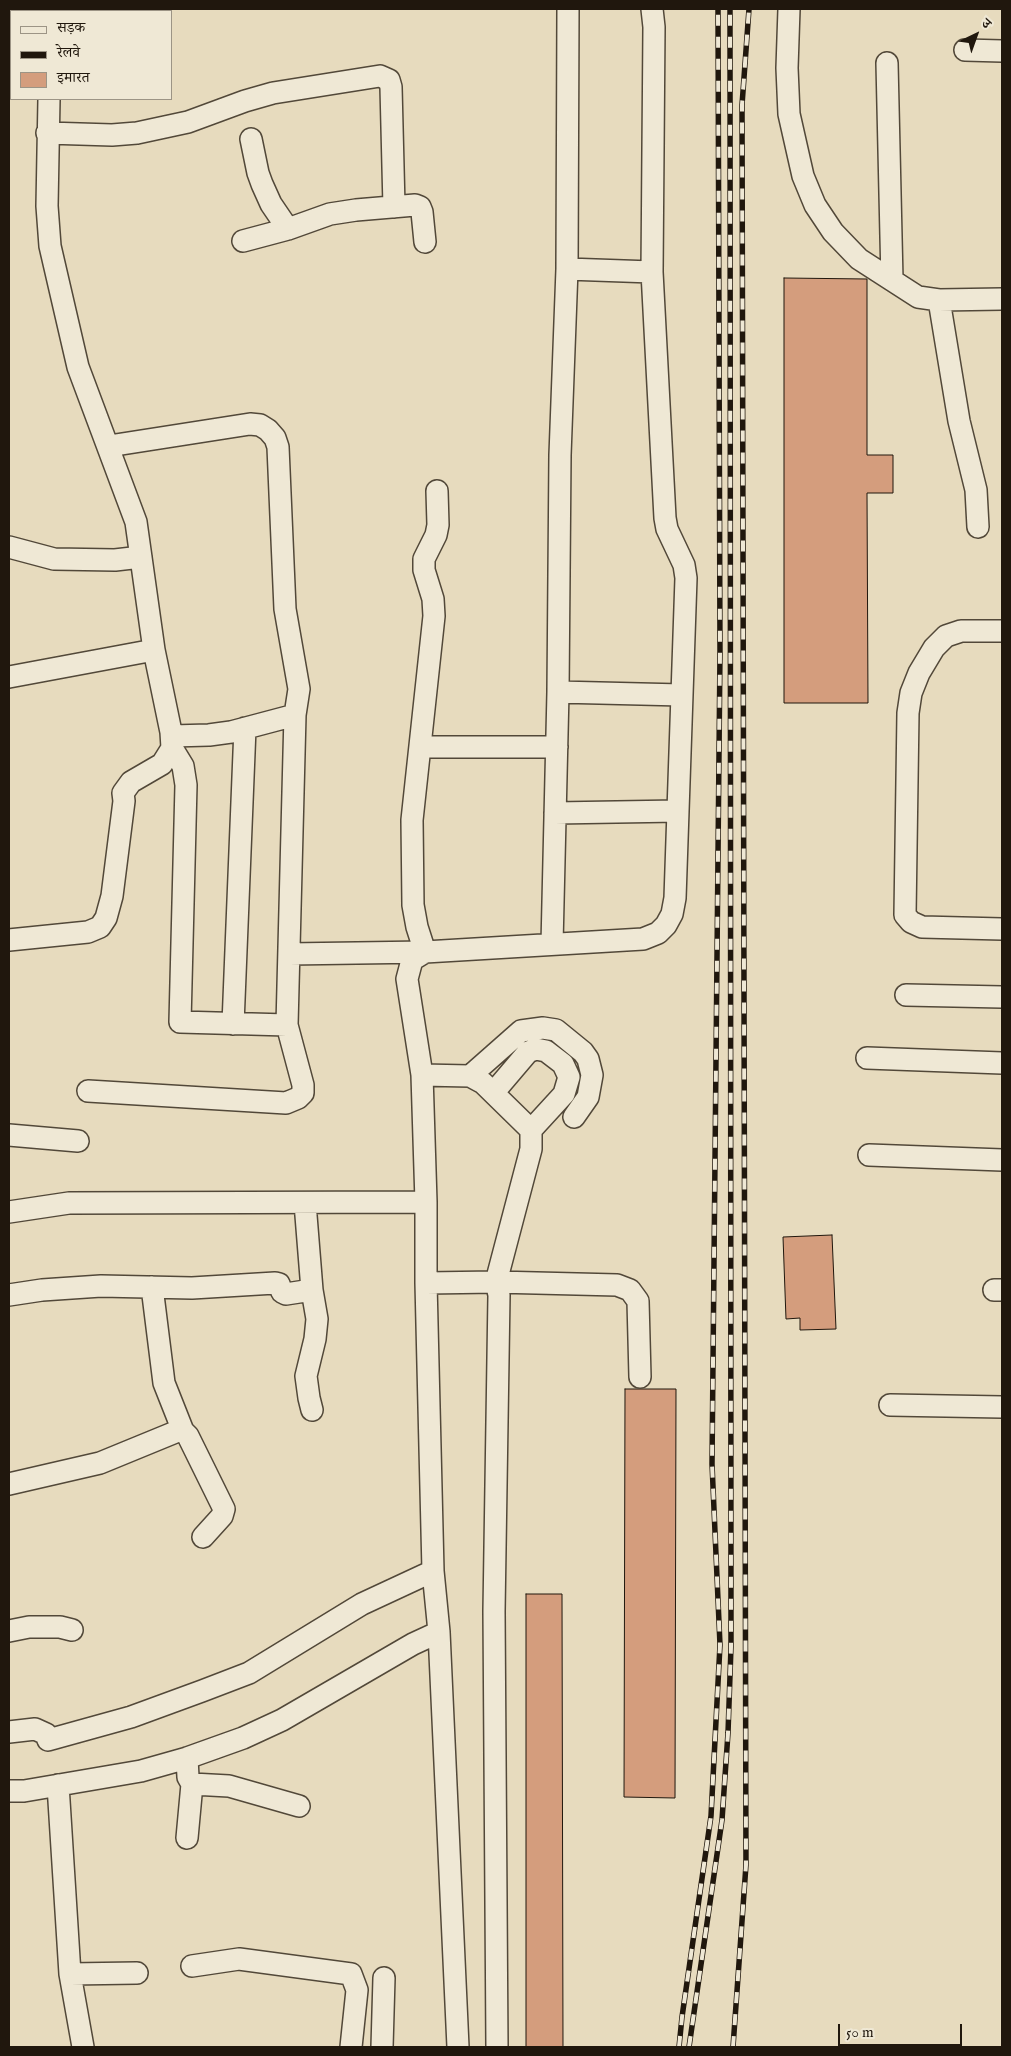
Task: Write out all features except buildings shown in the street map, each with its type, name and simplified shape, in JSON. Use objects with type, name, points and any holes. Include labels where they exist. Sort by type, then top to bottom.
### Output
[{"type":"street","points":[[552,944],[558,692],[560,455],[567,269],[568,9]]},
{"type":"street","points":[[289,954],[425,952],[643,939],[658,933],[666,925],[672,914],[675,898],[686,578],[684,565],[667,530],[665,518],[652,272],[654,27],[652,9]]},
{"type":"street","points":[[789,9],[788,114],[803,176],[815,205],[833,232],[859,259],[918,297],[939,300],[1002,299]]},
{"type":"street","points":[[964,50],[1002,51]]},
{"type":"street","points":[[887,63],[892,280]]},
{"type":"street","points":[[48,133],[112,135],[136,133],[188,122],[273,93],[380,76],[389,80],[391,87],[394,207]]},
{"type":"street","points":[[48,100],[47,206],[50,246],[78,367],[136,522],[154,650],[172,742],[183,766],[186,785],[180,1022],[288,1025]]},
{"type":"street","points":[[251,139],[262,184],[271,204],[288,229]]},
{"type":"street","points":[[243,241],[288,229],[330,214],[415,205],[420,207],[422,212],[425,242]]},
{"type":"street","points":[[567,269],[652,272]]},
{"type":"street","points":[[939,300],[959,421],[976,490],[978,527]]},
{"type":"street","points":[[88,1091],[286,1103],[298,1098],[303,1093],[303,1085],[288,1025],[295,715],[299,688],[285,609],[278,447],[275,438],[268,430],[250,424],[109,446]]},
{"type":"street","points":[[425,952],[417,927],[413,905],[412,820],[434,616],[433,600],[424,570],[424,558],[436,536],[438,525],[437,491]]},
{"type":"street","points":[[9,547],[54,559],[115,560],[140,557]]},
{"type":"street","points":[[1002,631],[961,631],[946,636],[934,648],[919,672],[908,713],[905,915],[910,922],[922,927],[1002,929]]},
{"type":"street","points":[[9,677],[154,650]]},
{"type":"street","points":[[558,692],[682,694]]},
{"type":"street","points":[[172,742],[245,728],[295,715]]},
{"type":"street","points":[[233,1024],[245,728]]},
{"type":"street","points":[[9,940],[88,932],[100,927],[106,918],[112,896],[124,801],[123,793],[131,782],[162,764],[172,742]]},
{"type":"street","points":[[420,747],[557,747]]},
{"type":"street","points":[[555,813],[678,811]]},
{"type":"street","points":[[425,952],[412,960],[407,979],[422,1074],[433,1571],[439,1632],[458,2047]]},
{"type":"street","points":[[906,995],[1002,997]]},
{"type":"street","points":[[470,1076],[521,1031],[543,1028],[556,1030],[583,1052],[588,1059],[592,1075],[588,1097],[574,1117]]},
{"type":"street","points":[[494,1092],[528,1052],[536,1049],[546,1051],[562,1064],[569,1077],[564,1094],[531,1130],[531,1149],[496,1282],[499,1296],[494,1621],[497,2047]]},
{"type":"street","points":[[867,1058],[1002,1063]]},
{"type":"street","points":[[422,1074],[470,1076],[494,1092],[531,1130]]},
{"type":"street","points":[[9,1135],[78,1141]]},
{"type":"street","points":[[869,1155],[1002,1160]]},
{"type":"street","points":[[9,1212],[69,1203],[426,1202]]},
{"type":"street","points":[[305,1203],[312,1290],[317,1319],[315,1339],[306,1376],[312,1410]]},
{"type":"street","points":[[9,1295],[42,1290],[101,1286],[192,1288],[276,1283],[279,1284],[282,1292],[286,1294],[312,1290]]},
{"type":"street","points":[[426,1283],[617,1284],[630,1290],[638,1301],[640,1377]]},
{"type":"street","points":[[152,1287],[164,1383],[183,1431],[188,1436],[224,1509],[222,1516],[203,1537]]},
{"type":"street","points":[[890,1405],[1002,1408]]},
{"type":"street","points":[[9,1484],[100,1463],[178,1431],[183,1431]]},
{"type":"street","points":[[9,1732],[35,1729],[46,1734],[48,1740],[131,1717],[202,1691],[249,1673],[362,1604],[433,1571]]},
{"type":"street","points":[[9,1631],[60,1626],[72,1630]]},
{"type":"street","points":[[9,1791],[24,1791],[141,1771],[187,1758],[243,1738],[282,1720],[413,1644],[439,1632]]},
{"type":"street","points":[[187,1758],[188,1777],[192,1784],[187,1838]]},
{"type":"street","points":[[192,1784],[229,1786],[299,1806]]},
{"type":"street","points":[[58,1785],[70,1974],[83,2047]]},
{"type":"street","points":[[192,1966],[239,1959],[351,1974],[357,1990],[351,2047]]},
{"type":"street","points":[[70,1974],[136,1973]]},
{"type":"street","points":[[382,2047],[384,1978]]},
{"type":"railway","points":[[679,2047],[711,1816],[720,1645],[712,1464],[720,652],[718,9]]},
{"type":"railway","points":[[689,2047],[722,1820],[731,1647],[730,9]]},
{"type":"railway","points":[[733,2047],[746,1865],[742,105],[749,9]]}]
